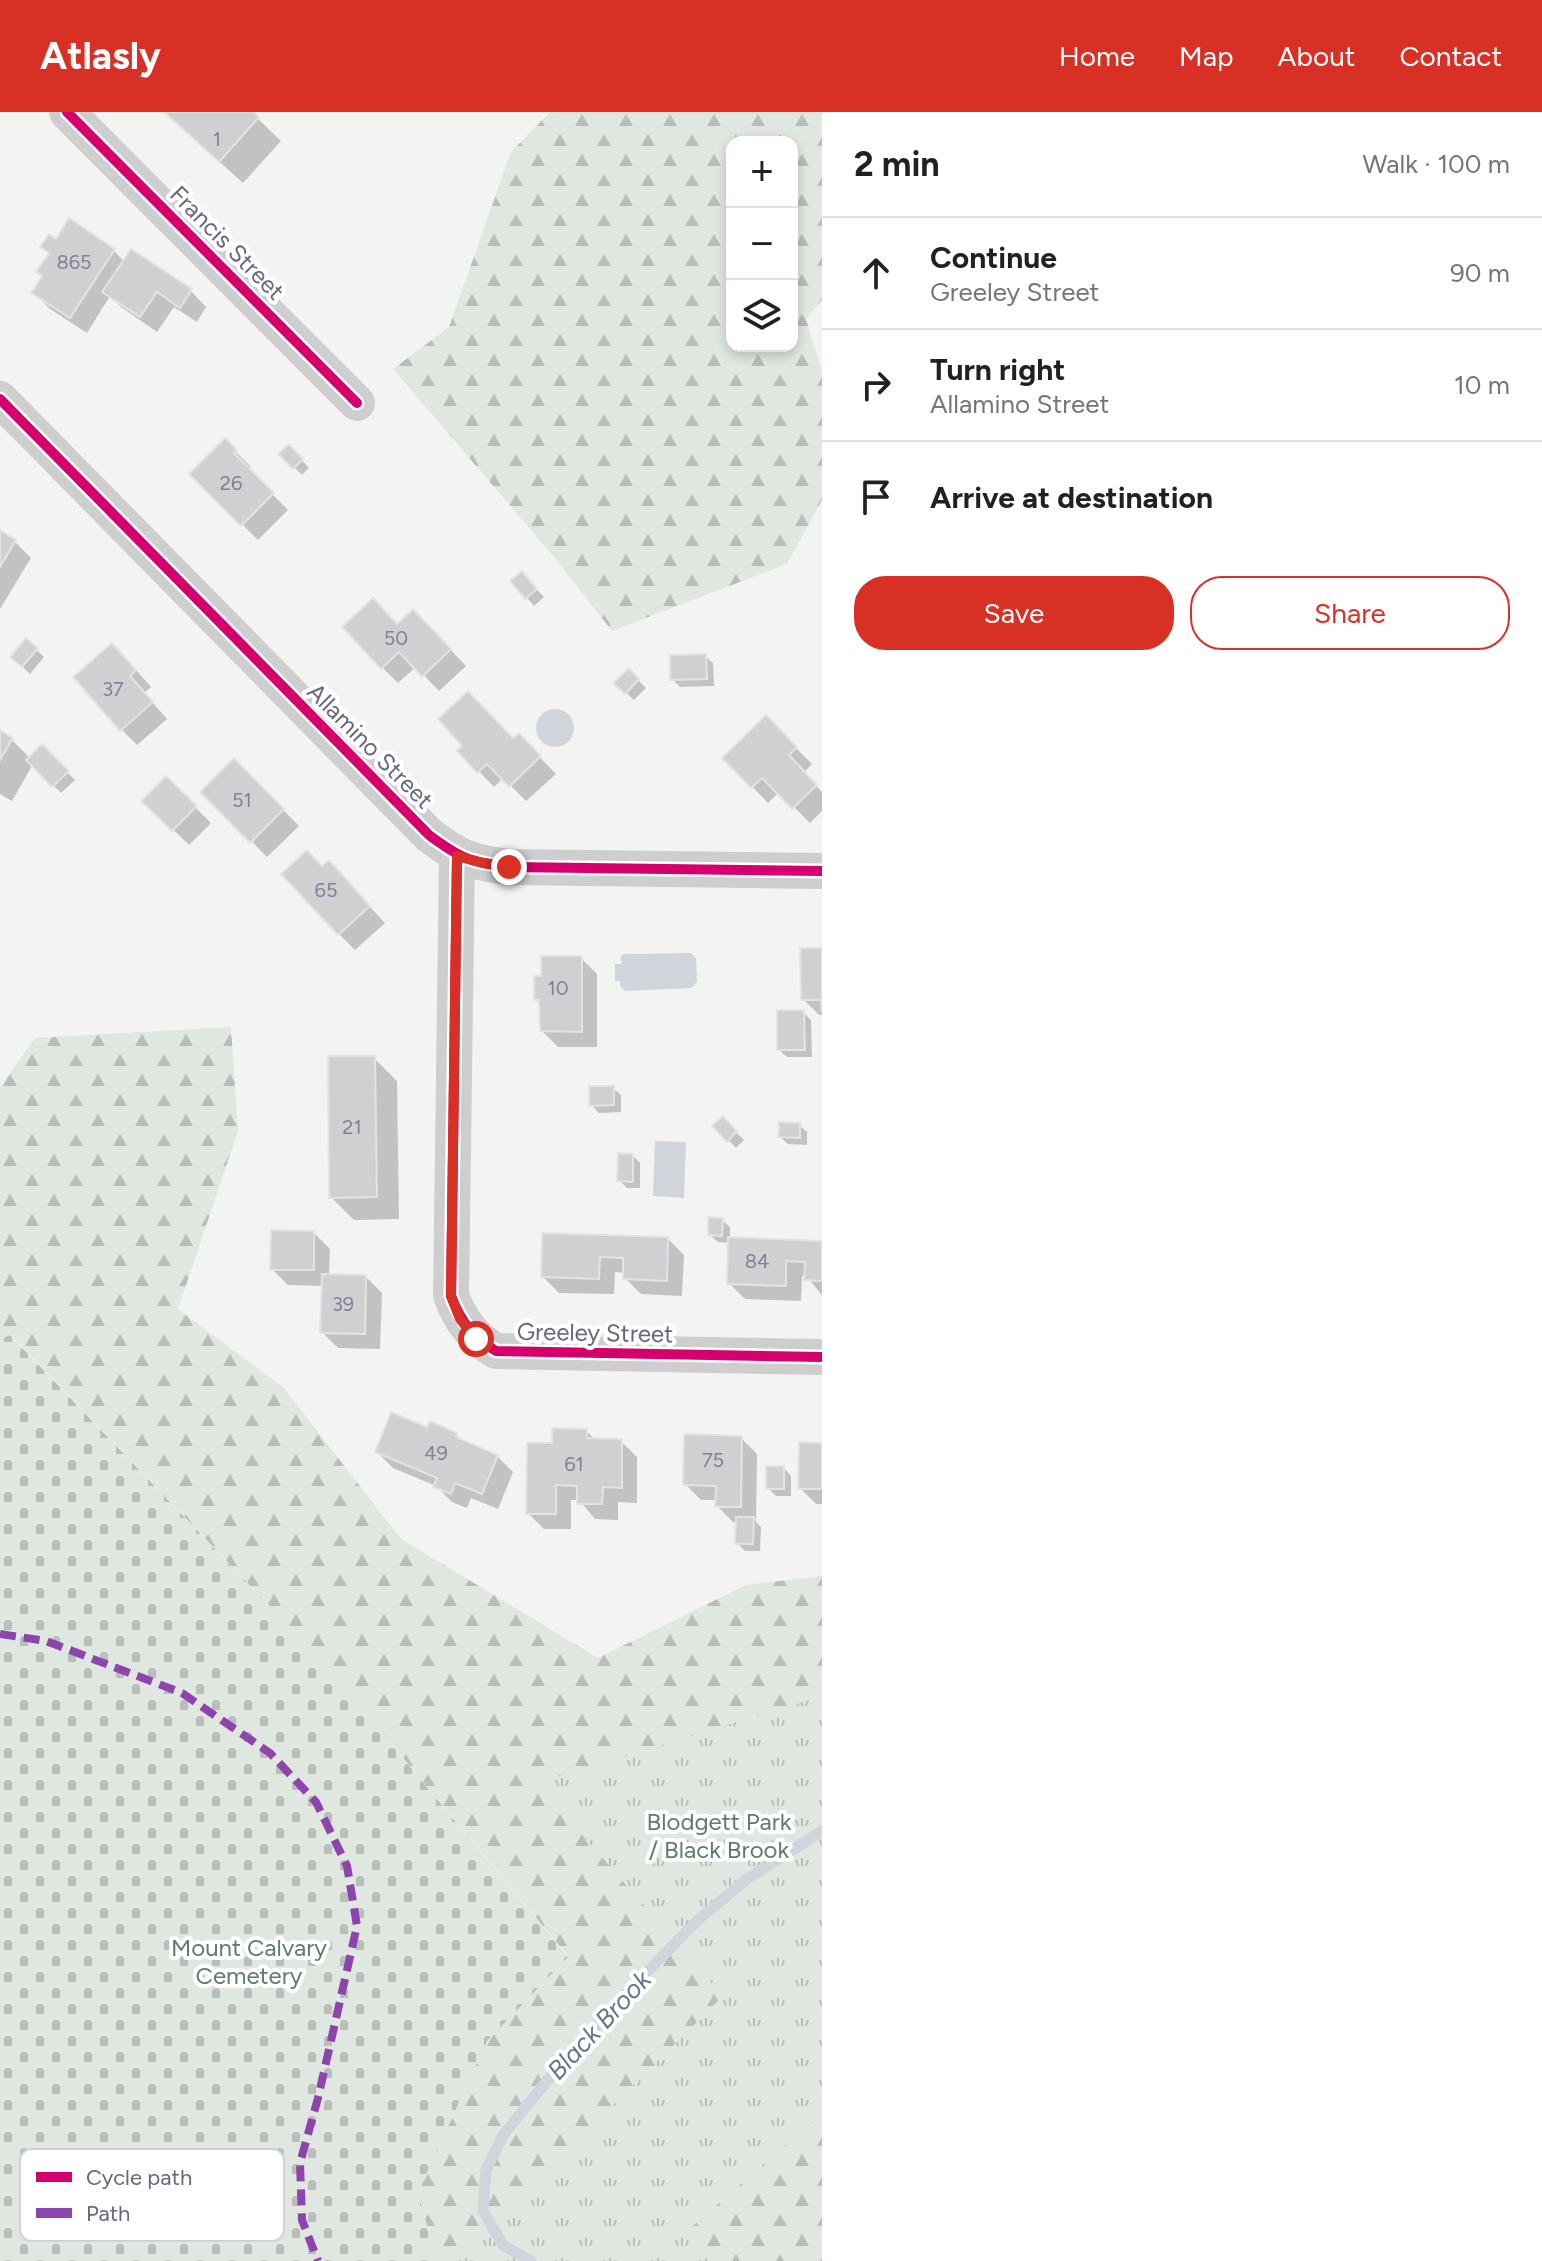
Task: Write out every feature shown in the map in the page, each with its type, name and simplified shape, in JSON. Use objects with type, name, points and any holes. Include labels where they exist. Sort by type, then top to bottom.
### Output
[{"type":"street","name":"Francis Street","points":[[67,112],[357,403]]},
{"type":"street","name":"Allamino Street","points":[[0,399],[429,835],[457,856],[509,867],[822,871]]},
{"type":"street","name":"Greeley Street","points":[[457,856],[451,1296],[460,1319],[476,1339],[496,1351],[822,1357]]},
{"type":"green space","points":[[550,112],[822,112],[822,300],[806,319],[822,372],[822,500],[787,564],[612,631],[554,557],[393,369],[449,327],[511,152]]},
{"type":"green space","points":[[231,1027],[238,1131],[178,1309],[283,1387],[401,1539],[598,1658],[746,1585],[822,1576],[822,2261],[436,2261],[418,2192],[487,2041],[568,1956],[324,1663],[11,1335],[0,1340],[0,1087],[35,1038]]},
{"type":"green space","name":"Mount Calvary Cemetery","points":[[10,1335],[324,1663],[568,1957],[487,2041],[418,2192],[436,2261],[0,2261],[0,1340]]},
{"type":"green space","name":"Blodgett Park / Black Brook","points":[[822,1696],[822,2113],[684,2234],[710,2261],[456,2261],[723,1996],[537,1783]]},
{"type":"shaded area","points":[[555,709],[569,714],[574,728],[569,742],[555,747],[541,742],[536,728],[541,714]]},
{"type":"shaded area","points":[[691,953],[696,958],[697,982],[691,988],[625,991],[620,981],[615,981],[615,964],[621,964],[621,956],[625,954]]},
{"type":"shaded area","points":[[655,1141],[686,1142],[684,1198],[653,1196]]},
{"type":"building","points":[[164,112],[254,112],[259,117],[219,162]]},
{"type":"building","points":[[69,218],[115,249],[70,318],[31,293],[42,276],[36,272],[49,253],[40,247],[49,234],[56,239]]},
{"type":"building","points":[[131,249],[192,289],[180,308],[157,292],[140,317],[102,292]]},
{"type":"building","points":[[225,438],[237,450],[234,453],[274,493],[241,526],[189,474]]},
{"type":"building","points":[[289,444],[303,459],[293,469],[278,454]]},
{"type":"building","points":[[0,530],[16,540],[0,567]]},
{"type":"building","points":[[522,571],[537,589],[525,599],[510,581]]},
{"type":"building","points":[[373,598],[397,624],[413,609],[451,649],[422,677],[399,652],[381,669],[342,627]]},
{"type":"building","points":[[26,638],[38,648],[22,667],[10,657]]},
{"type":"building","points":[[112,643],[136,670],[130,676],[153,702],[120,731],[73,677]]},
{"type":"building","points":[[706,654],[707,679],[670,680],[670,655]]},
{"type":"building","points":[[629,668],[639,679],[625,694],[613,683]]},
{"type":"building","points":[[468,691],[513,738],[519,733],[541,756],[509,787],[487,764],[477,773],[457,751],[462,746],[438,719]]},
{"type":"building","points":[[766,715],[797,747],[789,755],[817,785],[792,809],[762,778],[751,788],[722,758]]},
{"type":"building","points":[[0,730],[13,738],[0,760]]},
{"type":"building","points":[[42,744],[69,771],[52,787],[26,760]]},
{"type":"building","points":[[234,758],[284,809],[250,843],[200,792]]},
{"type":"building","points":[[166,776],[197,806],[172,831],[141,801]]},
{"type":"building","points":[[307,850],[322,866],[329,860],[370,906],[338,935],[281,874]]},
{"type":"building","points":[[800,948],[822,948],[822,1012],[821,1000],[801,1000]]},
{"type":"building","points":[[541,956],[582,956],[582,1032],[540,1031],[539,1000],[534,1000],[534,976],[541,976]]},
{"type":"building","points":[[777,1010],[804,1010],[805,1050],[777,1050]]},
{"type":"building","points":[[328,1056],[375,1056],[377,1197],[329,1198]]},
{"type":"building","points":[[589,1086],[614,1086],[614,1105],[589,1106]]},
{"type":"building","points":[[723,1116],[737,1131],[727,1142],[712,1126]]},
{"type":"building","points":[[779,1122],[800,1123],[800,1138],[778,1137]]},
{"type":"building","points":[[618,1153],[633,1154],[633,1182],[617,1181]]},
{"type":"building","points":[[708,1217],[723,1218],[722,1236],[708,1235]]},
{"type":"building","points":[[271,1230],[314,1231],[314,1270],[270,1270]]},
{"type":"building","points":[[542,1233],[668,1237],[667,1281],[623,1279],[623,1258],[600,1257],[599,1279],[541,1277]]},
{"type":"building","points":[[728,1237],[822,1241],[822,1281],[804,1280],[805,1262],[786,1261],[786,1286],[727,1284]]},
{"type":"building","points":[[322,1274],[366,1275],[365,1334],[320,1333]]},
{"type":"building","points":[[391,1412],[427,1427],[430,1421],[457,1433],[456,1437],[498,1455],[482,1494],[455,1483],[451,1494],[433,1487],[437,1478],[375,1452]]},
{"type":"building","points":[[552,1428],[587,1429],[587,1438],[622,1439],[622,1488],[603,1487],[602,1504],[577,1504],[577,1486],[556,1485],[556,1514],[526,1514],[527,1443],[552,1443]]},
{"type":"building","points":[[684,1434],[742,1436],[741,1507],[715,1507],[716,1486],[683,1485]]},
{"type":"building","points":[[799,1442],[822,1443],[822,1489],[798,1489]]},
{"type":"building","points":[[766,1466],[784,1466],[784,1489],[766,1489]]},
{"type":"building","points":[[736,1517],[754,1517],[753,1544],[735,1544]]},
{"type":"waterway","name":"Black Brook","points":[[531,2261],[503,2245],[483,2211],[486,2170],[504,2134],[545,2083],[698,1920],[747,1879],[822,1831]]},
{"type":"marked path","points":[[0,1634],[46,1641],[182,1693],[270,1753],[316,1802],[347,1866],[357,1926],[300,2163],[302,2220],[318,2261]]},
{"type":"cycle path","points":[[67,112],[357,403]]},
{"type":"cycle path","points":[[0,399],[429,835],[458,854],[475,861],[509,867],[822,871]]},
{"type":"cycle path","points":[[457,856],[451,1296],[468,1328],[496,1351],[822,1357]]},
{"type":"route","points":[[476,1339],[460,1319],[451,1296],[457,856],[509,867]]}]
